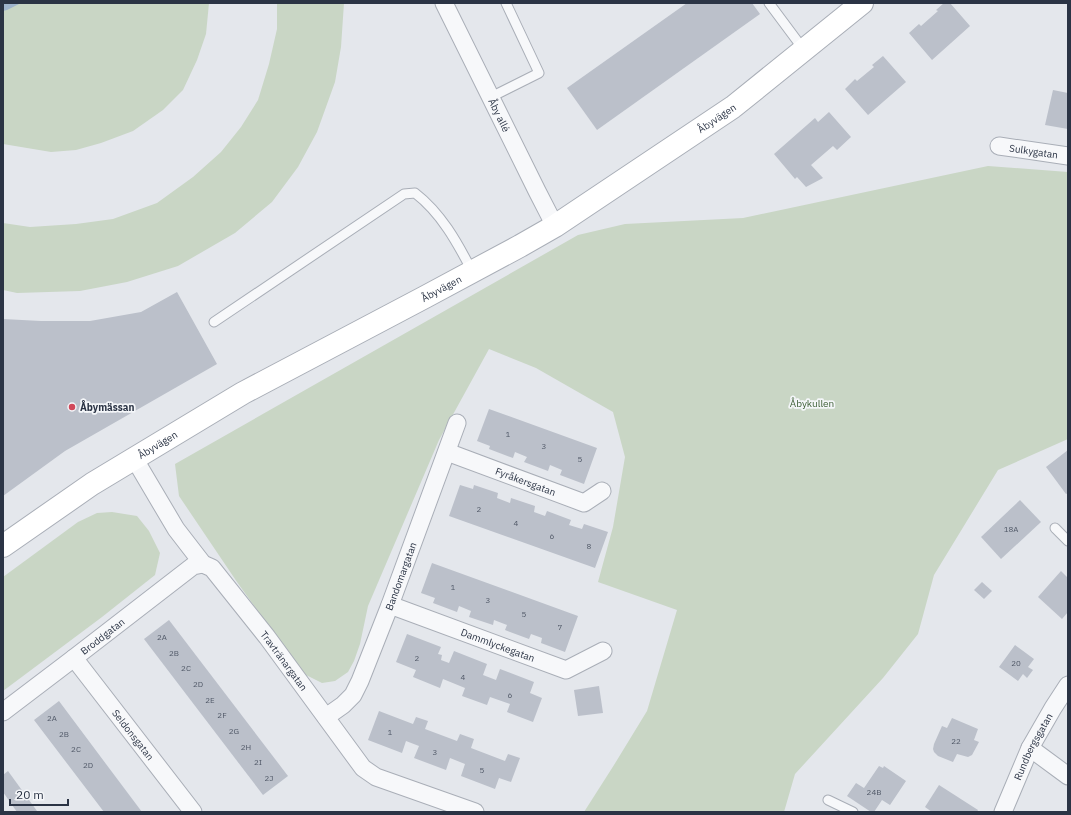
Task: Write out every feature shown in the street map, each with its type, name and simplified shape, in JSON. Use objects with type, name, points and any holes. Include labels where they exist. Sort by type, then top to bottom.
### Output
[{"type":"street","name":"Åby allé","points":[[444,3],[536,191],[555,226]]},
{"type":"street","name":"Åbyvägen","points":[[3,546],[92,484],[243,393],[425,297],[555,226],[733,107],[862,3]]},
{"type":"street","name":"Sulkygatan","points":[[999,146],[1068,156]]},
{"type":"street","name":"Bandomargatan","points":[[326,717],[343,705],[353,695],[360,681],[390,605],[457,423]]},
{"type":"street","name":"Fyråkersgatan","points":[[447,452],[584,503],[602,491]]},
{"type":"street","name":"Travtränargatan","points":[[134,458],[176,529],[203,564],[212,568],[267,637],[363,768],[376,777],[475,812]]},
{"type":"street","name":"Broddgatan","points":[[3,712],[193,566],[203,564]]},
{"type":"street","name":"Dammlyckegatan","points":[[390,605],[566,670],[603,651]]},
{"type":"street","name":"Seldonsgatan","points":[[74,658],[193,812]]},
{"type":"street","name":"Rundbergsgatan","points":[[1003,812],[1030,748],[1068,685]]},
{"type":"street","points":[[1030,748],[1068,776]]},
{"type":"lane","points":[[491,97],[539,73],[506,3]]},
{"type":"lane","points":[[769,3],[804,50]]},
{"type":"lane","points":[[214,322],[404,194],[415,193],[425,200],[458,243],[472,271]]},
{"type":"lane","points":[[1055,528],[1068,541]]},
{"type":"lane","points":[[828,800],[853,812]]},
{"type":"green space","points":[[3,3],[209,3],[206,34],[197,60],[183,90],[163,110],[133,131],[101,143],[76,150],[51,152],[3,144]]},
{"type":"green space","points":[[277,3],[344,3],[341,47],[335,82],[317,132],[298,167],[272,202],[235,233],[178,266],[127,282],[80,291],[17,293],[3,290],[3,223],[30,227],[76,224],[113,219],[157,203],[193,177],[221,152],[241,127],[258,100],[269,64],[277,29]]},
{"type":"green space","name":"Åbykullen","points":[[988,166],[1068,172],[1068,439],[998,470],[934,575],[918,634],[883,678],[795,774],[784,812],[584,812],[647,711],[677,610],[598,582],[613,527],[625,457],[613,412],[536,368],[489,349],[439,440],[368,606],[360,644],[354,661],[348,672],[335,681],[322,683],[306,675],[288,653],[237,582],[179,496],[175,464],[578,235],[625,224],[743,218]]},
{"type":"green space","points":[[112,512],[137,516],[149,531],[160,553],[155,575],[102,617],[3,691],[3,577],[78,522],[97,513]]},
{"type":"water","points":[[3,3],[21,3],[3,11]]},
{"type":"building","points":[[687,3],[752,3],[760,14],[597,130],[567,88]]},
{"type":"building","points":[[944,3],[950,3],[970,26],[932,60],[909,33],[919,24],[921,26],[938,11],[936,10]]},
{"type":"building","points":[[883,56],[906,82],[868,115],[845,89],[855,79],[857,81],[874,67],[872,65]]},
{"type":"building","points":[[1053,90],[1068,93],[1068,129],[1045,125]]},
{"type":"building","points":[[829,112],[851,137],[837,150],[833,146],[811,165],[823,178],[806,187],[797,177],[795,179],[774,154],[815,118],[818,122]]},
{"type":"building","name":"Åbymässan","points":[[177,292],[217,364],[65,451],[3,496],[3,319],[90,321],[141,312]]},
{"type":"building","points":[[489,409],[597,448],[584,484],[560,475],[562,470],[550,465],[548,471],[524,462],[527,457],[515,452],[513,458],[489,449],[490,446],[477,441]]},
{"type":"building","points":[[1068,450],[1068,493],[1066,494],[1046,467]]},
{"type":"building","points":[[460,485],[473,489],[474,485],[498,493],[497,498],[510,503],[511,498],[535,506],[534,512],[545,516],[547,511],[571,520],[569,525],[582,529],[584,524],[608,532],[595,568],[449,516]]},
{"type":"building","points":[[1020,500],[1041,522],[1001,559],[981,537]]},
{"type":"building","points":[[432,563],[578,616],[565,652],[541,643],[542,638],[531,634],[529,639],[505,630],[507,625],[494,620],[493,625],[469,617],[471,611],[459,606],[457,612],[433,603],[435,598],[421,593]]},
{"type":"building","points":[[1061,571],[1068,578],[1068,612],[1062,619],[1038,597]]},
{"type":"building","points":[[982,582],[992,591],[984,599],[974,590]]},
{"type":"building","points":[[169,620],[288,776],[263,795],[144,639]]},
{"type":"building","points":[[407,634],[441,647],[438,654],[442,655],[441,660],[449,663],[454,651],[487,664],[483,675],[496,680],[500,669],[534,682],[530,693],[542,698],[533,722],[507,712],[510,704],[490,697],[487,705],[462,696],[465,688],[443,679],[440,688],[413,677],[416,670],[396,662]]},
{"type":"building","points":[[1015,645],[1034,659],[1028,667],[1033,670],[1027,678],[1023,674],[1018,681],[999,667]]},
{"type":"building","points":[[599,686],[603,713],[578,716],[574,690]]},
{"type":"building","points":[[59,701],[142,812],[104,812],[34,720]]},
{"type":"building","points":[[379,711],[413,724],[416,717],[428,721],[425,729],[457,741],[460,734],[474,739],[471,748],[505,761],[508,754],[520,758],[511,782],[499,778],[495,789],[461,776],[465,764],[450,758],[446,770],[414,758],[419,746],[406,741],[402,753],[368,740]]},
{"type":"building","points":[[952,718],[978,729],[974,740],[979,742],[972,755],[968,757],[957,754],[953,762],[938,756],[933,749],[942,726],[947,728]]},
{"type":"building","points":[[879,766],[883,768],[884,766],[906,781],[890,805],[882,800],[874,812],[871,812],[847,796],[856,783],[864,788]]},
{"type":"building","points":[[8,771],[37,811],[36,812],[17,812],[3,792],[3,775]]},
{"type":"building","points":[[939,785],[978,810],[977,812],[932,812],[925,807]]},
{"type":"place","name":"Åbymässan","points":[[72,407]]}]
